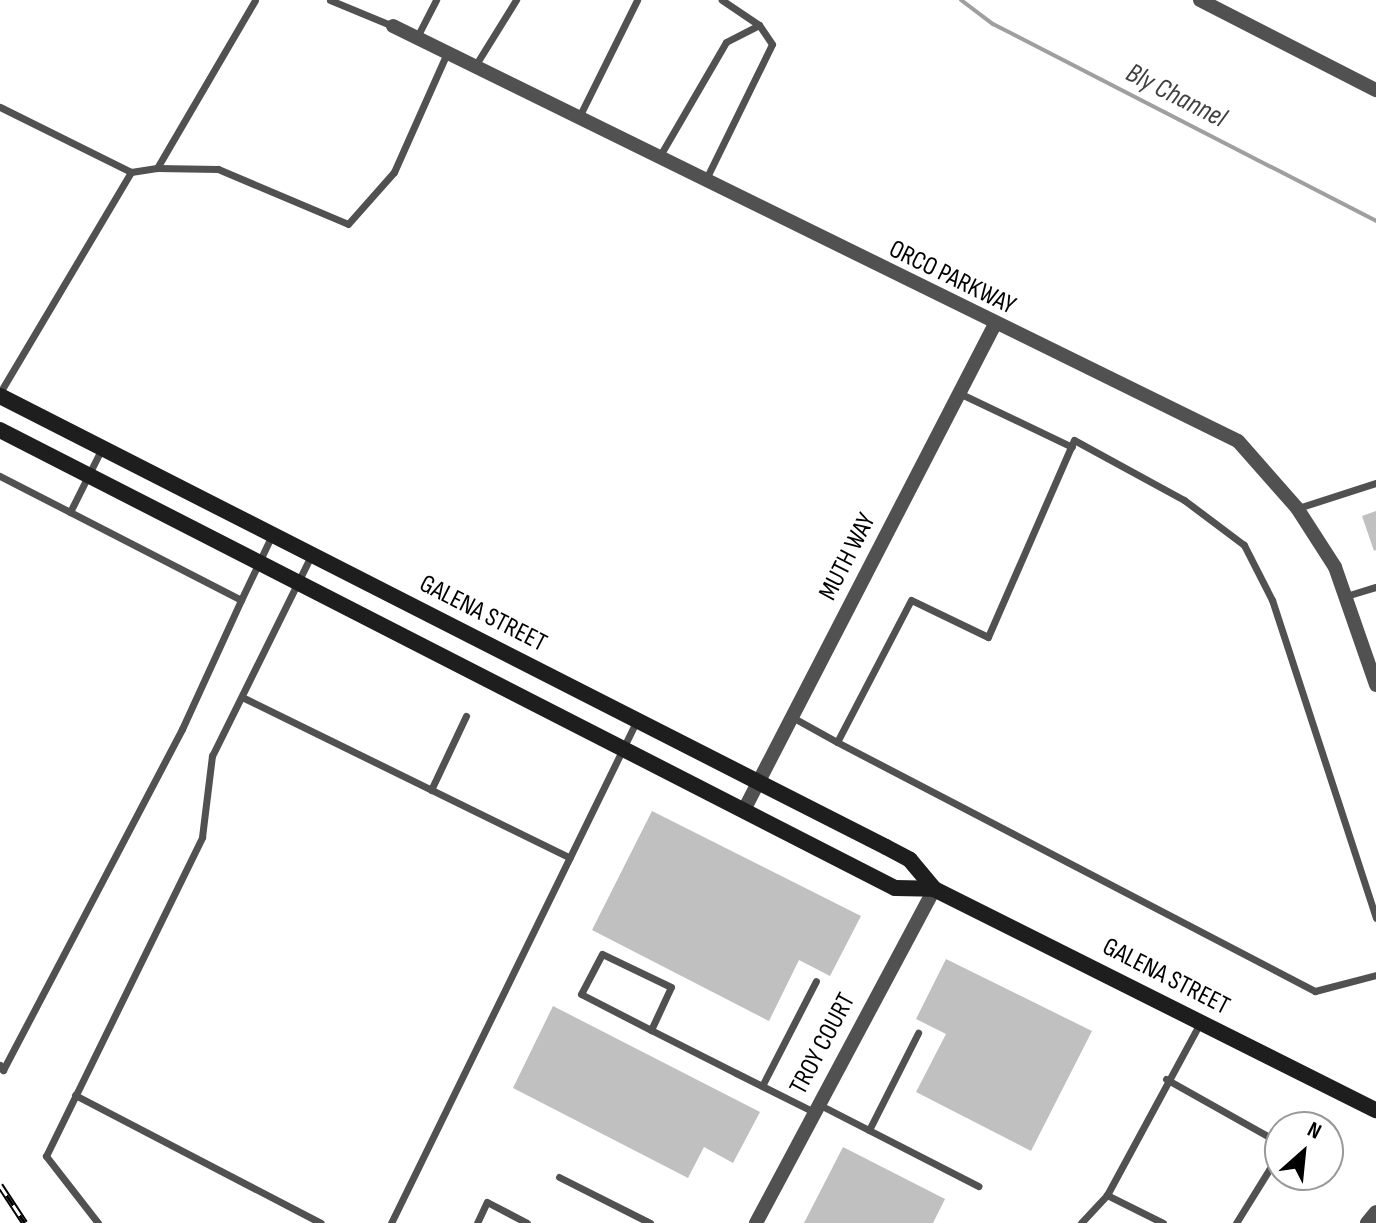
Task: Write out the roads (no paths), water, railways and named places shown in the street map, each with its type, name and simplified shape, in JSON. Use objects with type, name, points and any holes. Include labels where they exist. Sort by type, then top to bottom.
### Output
[{"type":"street","points":[[1200,0],[1376,90]]},
{"type":"street","name":"ORCO PARKWAY","points":[[393,26],[994,326],[1238,441],[1297,508],[1346,596],[1376,685]]},
{"type":"street","name":"MUTH WAY","points":[[744,810],[994,326]]},
{"type":"street","name":"GALENA STREET","points":[[0,394],[271,537],[637,719],[910,860],[934,889],[1376,1110]]},
{"type":"street","name":"GALENA STREET","points":[[0,430],[895,888],[934,889]]},
{"type":"street","name":"TROY COURT","points":[[756,1223],[934,889]]},
{"type":"street","points":[[1367,1223],[1376,1212]]},
{"type":"lane","points":[[157,168],[255,0]]},
{"type":"lane","points":[[330,0],[393,26]]},
{"type":"lane","points":[[417,38],[436,0]]},
{"type":"lane","points":[[474,67],[516,0]]},
{"type":"lane","points":[[578,119],[637,0]]},
{"type":"lane","points":[[705,183],[772,44],[759,25],[722,0]]},
{"type":"lane","points":[[658,159],[726,42],[759,25]]},
{"type":"lane","points":[[0,107],[131,172],[157,168],[218,169],[348,224],[394,172],[447,53]]},
{"type":"lane","points":[[0,394],[131,172]]},
{"type":"lane","points":[[959,393],[1072,447]]},
{"type":"lane","points":[[837,742],[911,600],[988,637],[1074,440],[1184,500],[1244,545],[1272,600],[1376,918]]},
{"type":"lane","points":[[70,512],[101,449]]},
{"type":"lane","points":[[0,476],[241,600]]},
{"type":"lane","points":[[1297,508],[1376,483]]},
{"type":"lane","points":[[0,1065],[3,1070],[182,729],[271,537]]},
{"type":"lane","points":[[98,1223],[46,1156],[202,837],[212,756],[311,556]]},
{"type":"lane","points":[[1346,596],[1376,587]]},
{"type":"lane","points":[[242,697],[570,858]]},
{"type":"lane","points":[[431,790],[466,716]]},
{"type":"lane","points":[[792,717],[1315,991],[1376,975]]},
{"type":"lane","points":[[391,1223],[637,719]]},
{"type":"lane","points":[[651,1030],[671,987],[602,954],[581,994],[651,1030],[762,1086],[869,1130],[978,1186]]},
{"type":"lane","points":[[762,1086],[816,981]]},
{"type":"lane","points":[[1081,1223],[1107,1195],[1166,1079],[1201,1021]]},
{"type":"lane","points":[[869,1130],[918,1033]]},
{"type":"lane","points":[[1166,1079],[1264,1134]]},
{"type":"lane","points":[[75,1095],[321,1223]]},
{"type":"lane","points":[[559,1177],[650,1223]]},
{"type":"lane","points":[[1236,1223],[1264,1178]]},
{"type":"lane","points":[[1107,1195],[1163,1223]]},
{"type":"lane","points":[[477,1223],[487,1202],[527,1223]]},
{"type":"waterway","name":"Bly Channel","points":[[961,0],[993,24],[1376,221]]},
{"type":"railway","points":[[0,1185],[25,1223]]}]
